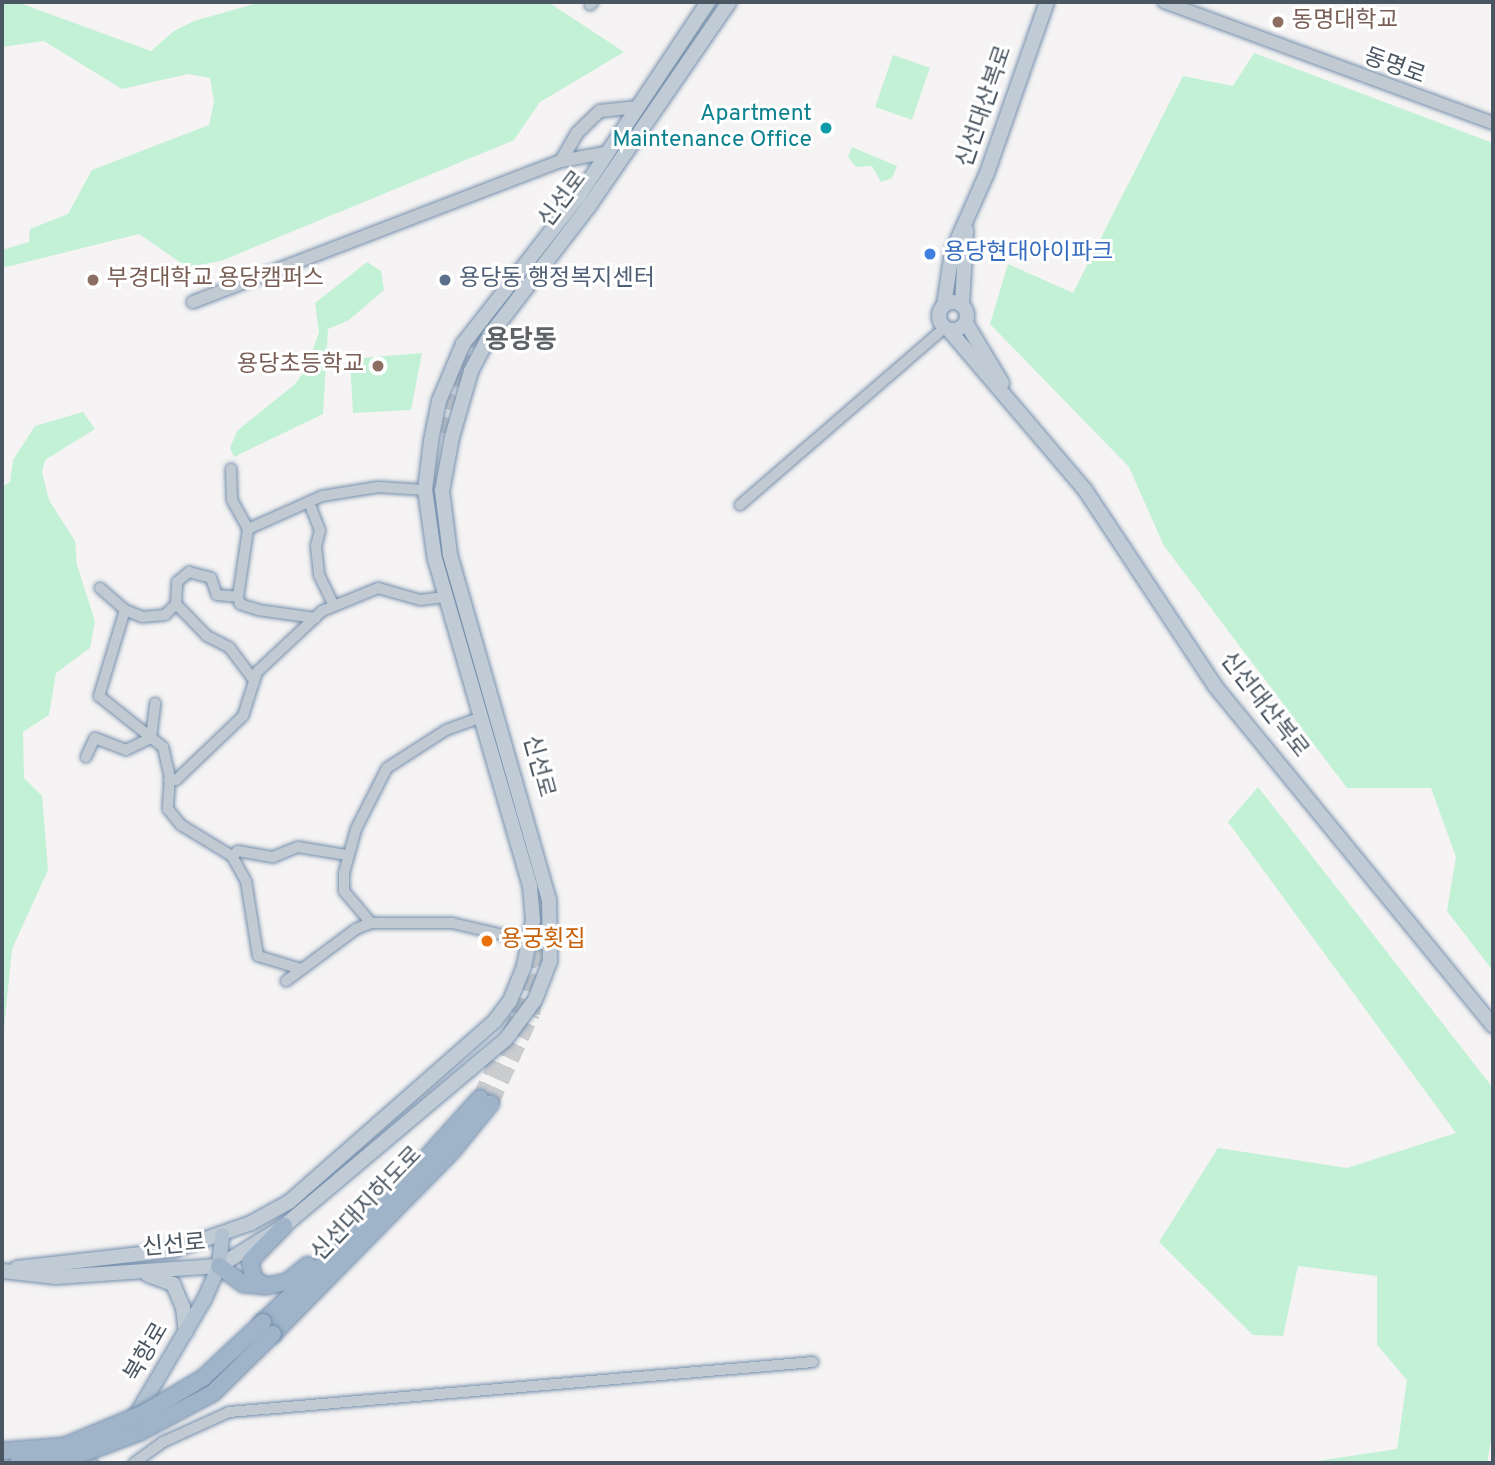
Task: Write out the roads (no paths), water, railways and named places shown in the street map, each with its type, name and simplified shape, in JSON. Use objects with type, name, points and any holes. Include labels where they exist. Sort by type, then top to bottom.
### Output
[{"type":"highway","name":"신선대지하도로","points":[[486,1100],[453,1150],[268,1328],[416,1172],[486,1100]]},
{"type":"highway","points":[[219,1266],[244,1284],[266,1286],[298,1275],[355,1220],[416,1172]]},
{"type":"highway","points":[[266,1286],[254,1279],[250,1261],[284,1226]]},
{"type":"highway","points":[[2,1453],[65,1446],[144,1413],[203,1378],[268,1328]]},
{"type":"highway","points":[[18,1463],[68,1459],[139,1432],[213,1393],[268,1328]]},
{"type":"main road","name":"신선로","points":[[2,1271],[63,1260],[174,1250],[222,1235],[289,1202],[494,1022],[510,1001],[533,920],[530,886],[445,597],[427,518],[425,490],[439,401],[463,344],[578,197],[604,153],[708,2]]},
{"type":"main road","name":"신선로","points":[[2,1271],[56,1277],[219,1266],[284,1226],[506,1039],[543,984],[551,946],[550,900],[457,582],[443,517],[442,491],[452,437],[476,359],[501,319],[589,206],[729,2]]},
{"type":"main road","name":"신선대산복로","points":[[1047,2],[966,227],[952,252],[944,305],[938,316],[946,329],[1085,491],[1215,685],[1493,1026]]},
{"type":"main road","name":"신선대산복로","points":[[966,227],[962,305],[966,323],[1012,403]]},
{"type":"main road","points":[[944,305],[962,305]]},
{"type":"main road","points":[[946,329],[966,323]]},
{"type":"main road","points":[[427,518],[443,517]]},
{"type":"main road","name":"북항로","points":[[2,1463],[94,1446],[129,1424],[186,1332],[219,1266],[222,1235]]},
{"type":"main road","points":[[136,1273],[173,1284],[183,1308],[186,1332]]},
{"type":"main road","name":"북항로","points":[[2,1453],[65,1452]]},
{"type":"street","name":"동명로","points":[[1164,2],[1493,123]]},
{"type":"street","points":[[561,161],[577,132],[600,111],[638,107]]},
{"type":"street","points":[[193,302],[561,161],[604,153]]},
{"type":"street","points":[[740,505],[946,329]]},
{"type":"street","points":[[231,469],[232,500],[248,529],[238,597],[240,604],[258,610],[315,618]]},
{"type":"street","points":[[248,529],[309,502],[378,487],[425,490]]},
{"type":"street","points":[[309,502],[320,530],[316,561],[334,607]]},
{"type":"street","points":[[100,589],[125,610],[142,617],[164,615],[176,604],[177,582],[189,572],[211,578],[217,595],[238,597]]},
{"type":"street","points":[[169,780],[176,780],[243,716],[253,679],[315,618],[378,588],[420,600],[445,597]]},
{"type":"street","points":[[176,604],[207,636],[229,647],[253,679]]},
{"type":"street","points":[[125,610],[99,696],[163,747],[169,780],[168,808],[181,825],[232,856],[246,881],[258,956],[301,969]]},
{"type":"street","points":[[151,738],[155,703]]},
{"type":"street","points":[[371,923],[344,891],[347,855],[387,768],[446,730],[482,717]]},
{"type":"street","points":[[86,757],[95,738],[126,750],[151,738]]},
{"type":"street","points":[[232,856],[238,852],[258,858],[281,855],[298,847],[347,855]]},
{"type":"street","points":[[286,981],[356,929],[371,923],[453,923],[551,946]]},
{"type":"street","points":[[134,1463],[163,1442],[229,1412],[813,1362]]},
{"type":"street","points":[[65,1452],[92,1463]]},
{"type":"tunnel","points":[[608,164],[652,102]]},
{"type":"tunnel","points":[[511,297],[549,244]]},
{"type":"tunnel","points":[[447,434],[463,370],[488,329]]},
{"type":"tunnel","points":[[491,1103],[532,1014],[546,937]]},
{"type":"tunnel","points":[[480,1098],[519,1014],[529,963]]},
{"type":"place","name":"동명대학교","points":[[1278,22]]},
{"type":"place","name":"Apartment Maintenance Office","points":[[826,128]]},
{"type":"place","name":"용당현대아이파크","points":[[930,254]]},
{"type":"place","name":"부경대학교 용당캠퍼스","points":[[93,280]]},
{"type":"place","name":"용당동 행정복지센터","points":[[445,280]]},
{"type":"place","name":"용당초등학교","points":[[378,366]]},
{"type":"place","name":"용궁횟집","points":[[487,941]]},
{"type":"district","name":"용당동","points":[[521,342]]}]
